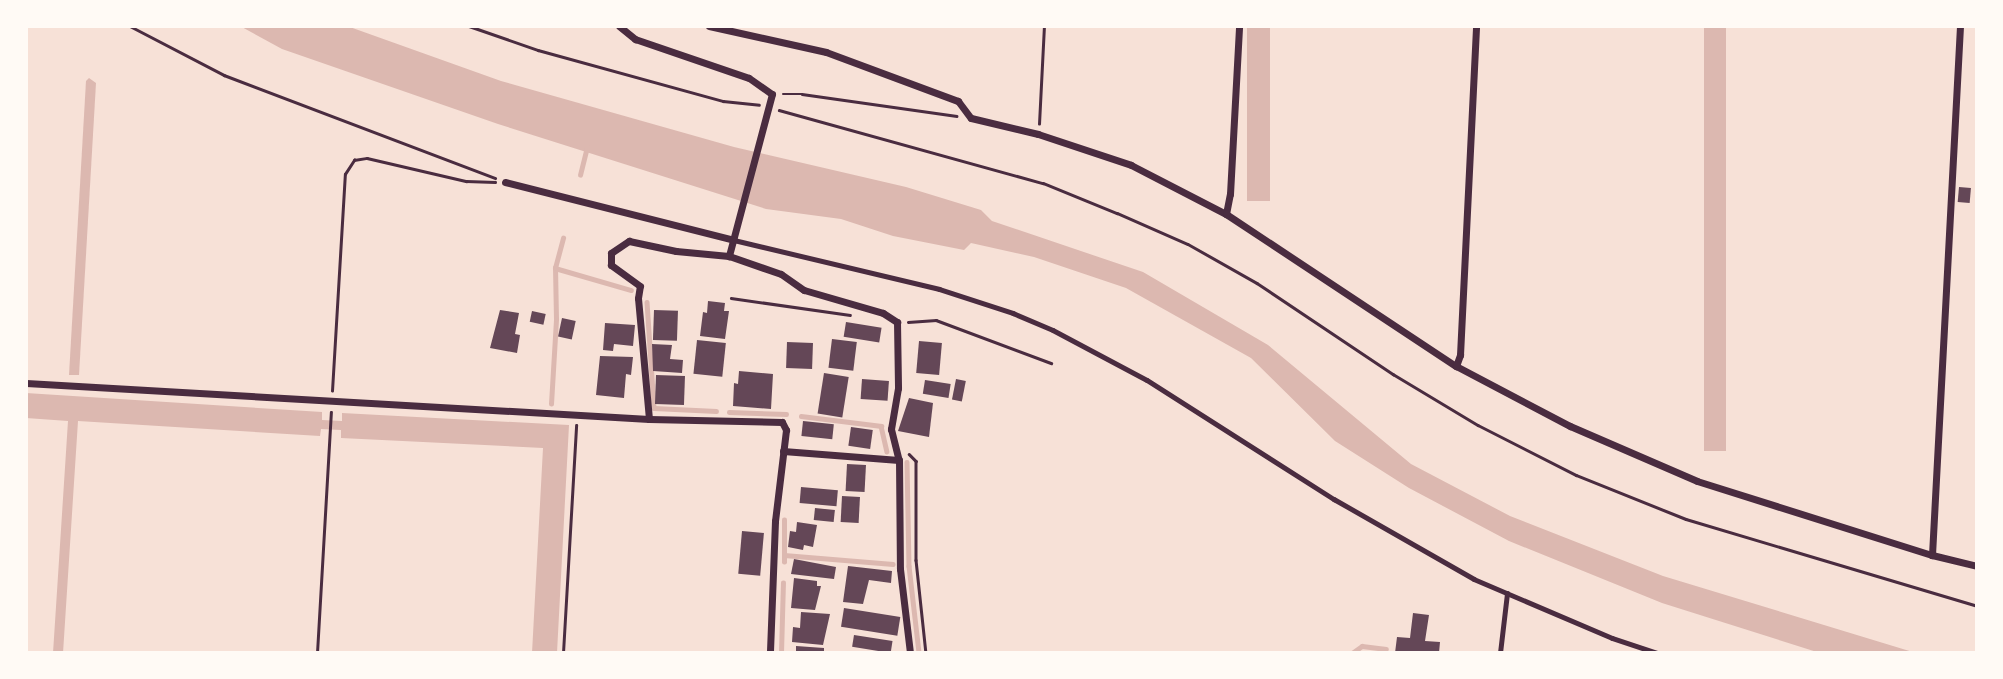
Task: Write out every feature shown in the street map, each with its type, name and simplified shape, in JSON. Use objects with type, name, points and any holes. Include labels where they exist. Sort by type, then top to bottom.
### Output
[{"type":"street","points":[[709,26],[826,52],[958,101],[971,118],[1038,134],[1131,165],[1226,214],[1456,366],[1570,426],[1697,481],[1932,555],[1977,566]]},
{"type":"street","points":[[1226,214],[1230,194],[1239,26]]},
{"type":"street","points":[[1456,366],[1460,355],[1476,26]]},
{"type":"street","points":[[1932,555],[1960,26]]},
{"type":"street","points":[[616,27],[635,39],[749,78],[772,94],[729,257]]},
{"type":"street","points":[[505,182],[734,240]]},
{"type":"street","points":[[649,419],[638,298],[640,286],[611,264],[611,253],[629,241],[676,251],[729,257],[781,274],[804,290],[883,313],[897,322],[898,388],[891,429],[899,460],[900,569],[910,653]]},
{"type":"street","points":[[26,383],[649,419],[782,422],[786,430],[775,521],[770,653]]},
{"type":"street","points":[[783,450],[899,460]]},
{"type":"lane","points":[[734,240],[939,289],[1013,313],[1053,330],[1147,380],[1334,499],[1474,579],[1612,638],[1657,653]]},
{"type":"lane","points":[[1500,653],[1507,593]]},
{"type":"path","points":[[130,26],[223,75],[505,182]]},
{"type":"path","points":[[468,26],[538,50],[723,101],[769,107],[1043,183],[1188,244],[1257,283],[1478,425],[1576,475],[1686,519],[1977,606]]},
{"type":"path","points":[[1038,134],[1044,26]]},
{"type":"path","points":[[772,94],[802,94],[971,118]]},
{"type":"path","points":[[332,402],[345,174],[354,160],[367,158],[466,181],[505,182]]},
{"type":"path","points":[[563,653],[576,415]]},
{"type":"path","points":[[317,653],[331,419]]},
{"type":"path","points":[[899,460],[911,453],[916,461],[916,560],[926,653]]},
{"type":"shaded area","points":[[240,26],[347,26],[501,81],[734,147],[906,187],[981,210],[992,221],[1143,272],[1268,345],[1411,464],[1510,516],[1663,576],[1916,653],[1820,653],[1662,603],[1509,541],[1409,488],[1335,441],[1251,358],[1126,288],[1034,257],[971,243],[964,250],[893,236],[841,219],[766,209],[498,124],[282,49]]},
{"type":"shaded area","points":[[1247,26],[1270,26],[1270,201],[1247,201]]},
{"type":"shaded area","points":[[1704,26],[1726,26],[1726,451],[1704,451]]},
{"type":"shaded area","points":[[89,78],[96,83],[79,375],[69,375],[86,81]]},
{"type":"shaded area","points":[[26,393],[322,412],[322,420],[342,421],[342,413],[569,425],[557,653],[532,653],[543,448],[341,438],[341,430],[321,429],[320,436],[78,421],[63,653],[53,653],[68,421],[26,418]]},
{"type":"building","points":[[1959,187],[1971,188],[1970,203],[1958,202]]},
{"type":"building","points":[[708,301],[725,303],[724,311],[729,311],[725,339],[700,336],[703,312],[707,313]]},
{"type":"building","points":[[500,310],[519,313],[515,334],[520,335],[517,353],[490,348]]},
{"type":"building","points":[[654,310],[678,311],[677,341],[653,340]]},
{"type":"building","points":[[532,311],[546,314],[543,325],[530,322]]},
{"type":"building","points":[[562,318],[576,321],[572,339],[558,337]]},
{"type":"building","points":[[846,322],[882,328],[879,342],[844,337]]},
{"type":"building","points":[[605,323],[635,325],[633,346],[614,344],[613,351],[603,350]]},
{"type":"building","points":[[832,339],[857,342],[853,371],[828,368]]},
{"type":"building","points":[[697,340],[726,343],[722,377],[693,374]]},
{"type":"building","points":[[919,341],[942,343],[939,375],[916,373]]},
{"type":"building","points":[[787,342],[813,343],[812,369],[786,368]]},
{"type":"building","points":[[652,344],[672,345],[670,359],[683,360],[682,373],[653,371]]},
{"type":"building","points":[[600,356],[633,357],[631,375],[626,374],[624,398],[596,395]]},
{"type":"building","points":[[739,371],[773,374],[771,409],[733,406],[734,383],[738,384]]},
{"type":"building","points":[[824,373],[849,377],[842,417],[818,413]]},
{"type":"building","points":[[656,375],[685,376],[684,405],[655,404]]},
{"type":"building","points":[[862,379],[889,381],[888,401],[861,399]]},
{"type":"building","points":[[956,379],[966,381],[962,402],[952,400]]},
{"type":"building","points":[[925,380],[951,384],[948,398],[923,394]]},
{"type":"building","points":[[909,398],[933,403],[929,437],[898,431]]},
{"type":"building","points":[[803,421],[834,424],[832,439],[801,436]]},
{"type":"building","points":[[851,427],[873,430],[870,449],[848,446]]},
{"type":"building","points":[[847,464],[866,465],[865,492],[846,491]]},
{"type":"building","points":[[801,487],[838,490],[836,506],[800,503]]},
{"type":"building","points":[[842,496],[860,497],[859,523],[841,522]]},
{"type":"building","points":[[815,508],[835,510],[834,522],[814,520]]},
{"type":"building","points":[[797,522],[817,525],[813,547],[804,545],[803,550],[788,547],[790,531],[796,532]]},
{"type":"building","points":[[742,531],[764,533],[760,576],[738,574]]},
{"type":"building","points":[[794,559],[836,567],[834,579],[791,574]]},
{"type":"building","points":[[848,566],[892,571],[891,583],[869,580],[863,604],[843,602]]},
{"type":"building","points":[[794,578],[817,581],[817,586],[821,586],[815,610],[791,608]]},
{"type":"building","points":[[844,608],[900,617],[897,636],[841,627]]},
{"type":"building","points":[[801,612],[830,614],[823,645],[792,642],[793,627],[800,628]]},
{"type":"building","points":[[1413,613],[1429,615],[1425,641],[1440,642],[1439,653],[1395,653],[1397,637],[1410,638]]},
{"type":"building","points":[[854,635],[893,641],[891,653],[852,647]]},
{"type":"building","points":[[796,646],[824,648],[824,653],[796,653]]},
{"type":"waterway","points":[[580,175],[587,147]]},
{"type":"waterway","points":[[551,404],[556,319],[555,268],[563,238]]},
{"type":"waterway","points":[[555,268],[631,290]]},
{"type":"waterway","points":[[647,302],[654,408],[716,411]]},
{"type":"waterway","points":[[729,412],[786,414]]},
{"type":"waterway","points":[[801,416],[881,426],[887,451]]},
{"type":"waterway","points":[[907,462],[909,566],[919,653]]},
{"type":"waterway","points":[[784,520],[784,562]]},
{"type":"waterway","points":[[784,555],[893,564]]},
{"type":"waterway","points":[[781,653],[783,583]]},
{"type":"waterway","points":[[1352,653],[1362,646],[1386,649]]}]
